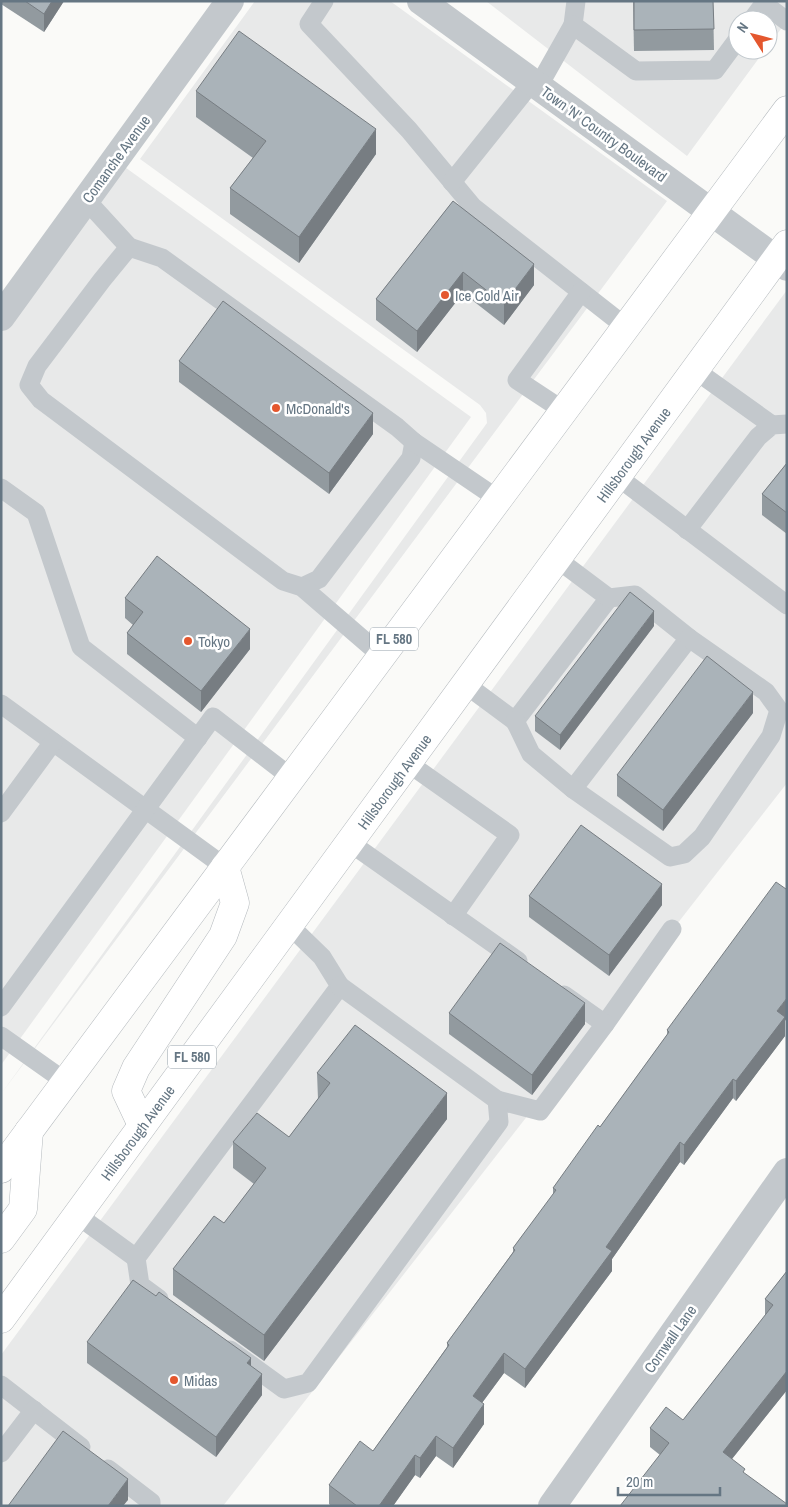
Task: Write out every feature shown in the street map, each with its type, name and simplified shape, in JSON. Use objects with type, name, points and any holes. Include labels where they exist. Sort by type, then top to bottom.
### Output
[{"type":"main road","name":"FL 580","points":[[1,1169],[787,110]]},
{"type":"main road","name":"Hillsborough Avenue","points":[[1,1319],[288,924],[695,370],[783,257]]},
{"type":"main road","points":[[142,1125],[126,1091],[136,1068],[223,936],[235,903],[226,867]]},
{"type":"main road","points":[[1,1239],[23,1209],[29,1131]]},
{"type":"street","name":"Comanche Avenue","points":[[1,317],[230,1]]},
{"type":"street","name":"Town 'N' Country Boulevard","points":[[420,1],[712,212],[783,257]]},
{"type":"street","name":"Cornwall Lane","points":[[552,1506],[787,1172]]},
{"type":"lane","points":[[324,1],[309,24],[409,130],[473,208],[626,327]]},
{"type":"lane","points":[[452,182],[535,85],[573,25],[576,1]]},
{"type":"lane","points":[[765,3],[787,21]]},
{"type":"lane","points":[[573,25],[636,71],[715,70],[728,52]]},
{"type":"lane","points":[[86,200],[129,247],[162,258],[389,421],[414,442],[498,499]]},
{"type":"lane","points":[[129,247],[36,366],[29,385],[42,400],[283,581],[302,587],[382,656]]},
{"type":"lane","points":[[564,411],[517,380],[581,292]]},
{"type":"lane","points":[[687,530],[758,437],[779,425],[695,370]]},
{"type":"lane","points":[[302,587],[319,579],[411,458],[414,442]]},
{"type":"lane","points":[[618,477],[787,605]]},
{"type":"lane","points":[[1,488],[36,513],[81,646],[198,738]]},
{"type":"lane","points":[[465,684],[514,721],[531,754],[573,789],[670,857],[684,854],[702,837],[771,736],[779,710],[766,692],[689,638],[635,595],[609,598],[557,559]]},
{"type":"lane","points":[[514,721],[609,598]]},
{"type":"lane","points":[[573,789],[689,638]]},
{"type":"lane","points":[[1,704],[226,867]]},
{"type":"lane","points":[[1,1008],[213,717],[292,778]]},
{"type":"lane","points":[[1,813],[53,742]]},
{"type":"lane","points":[[408,763],[510,835],[453,916]]},
{"type":"lane","points":[[349,842],[533,973]]},
{"type":"lane","points":[[288,924],[322,957],[340,986],[497,1100],[540,1111],[605,1024],[672,929]]},
{"type":"lane","points":[[549,984],[605,1024]]},
{"type":"lane","points":[[172,1308],[140,1285],[136,1258],[340,986]]},
{"type":"lane","points":[[1,1036],[66,1082]]},
{"type":"lane","points":[[220,1343],[284,1389],[308,1383],[499,1122],[497,1100]]},
{"type":"lane","points":[[77,1215],[136,1258]]},
{"type":"lane","points":[[1,1385],[151,1502],[151,1506]]},
{"type":"lane","points":[[1,1453],[34,1410]]},
{"type":"shaded area","points":[[255,1],[390,1],[667,201],[1,1094],[487,423],[486,413],[480,405],[140,159]]},
{"type":"shaded area","points":[[486,1],[787,1],[787,21],[778,33],[778,10],[728,10],[728,60],[758,60],[687,156]]},
{"type":"shaded area","points":[[122,165],[471,417],[1,1065],[1,315]]},
{"type":"shaded area","points":[[787,290],[787,783],[223,1506],[1,1506],[1,1355]]},
{"type":"building","points":[[25,1],[52,1],[44,14]]},
{"type":"building","points":[[634,1],[713,1],[714,29],[634,30]]},
{"type":"building","points":[[239,31],[376,129],[299,237],[230,188],[266,141],[196,91]]},
{"type":"building","points":[[453,201],[534,264],[504,304],[463,272],[417,331],[376,299]]},
{"type":"building","name":"McDonald's","points":[[223,301],[373,413],[329,473],[179,361]]},
{"type":"building","points":[[787,463],[787,513],[762,494]]},
{"type":"building","name":"Tokyo","points":[[157,556],[250,629],[201,691],[127,633],[143,612],[125,598]]},
{"type":"building","points":[[630,592],[654,611],[560,735],[535,716]]},
{"type":"building","points":[[707,656],[753,692],[663,810],[617,775]]},
{"type":"building","points":[[581,825],[662,884],[609,955],[529,896]]},
{"type":"building","points":[[776,882],[786,889],[787,887],[787,998],[777,1011],[785,1017],[736,1081],[733,1079],[684,1145],[680,1142],[606,1247],[612,1251],[525,1369],[504,1353],[473,1396],[484,1404],[453,1448],[436,1436],[420,1458],[415,1455],[379,1506],[357,1506],[329,1485],[360,1441],[373,1451],[449,1345],[447,1343],[515,1250],[513,1248],[556,1190],[553,1188],[598,1125],[600,1127],[669,1032],[667,1030]]},
{"type":"building","points":[[500,943],[585,1003],[532,1075],[449,1013]]},
{"type":"building","points":[[355,1025],[447,1093],[264,1335],[173,1269],[214,1216],[224,1223],[266,1168],[233,1142],[257,1113],[289,1137],[330,1083],[317,1073]]},
{"type":"building","points":[[787,1271],[787,1371],[723,1452],[745,1469],[743,1472],[787,1504],[787,1506],[620,1506],[669,1443],[650,1428],[666,1407],[683,1420],[773,1305],[765,1299]]},
{"type":"building","points":[[133,1280],[156,1296],[159,1292],[251,1358],[247,1363],[262,1374],[216,1437],[87,1342]]},
{"type":"building","points":[[63,1431],[128,1479],[108,1506],[8,1506]]},
{"type":"place","name":"Ice Cold Air","points":[[445,295]]},
{"type":"place","name":"McDonald's","points":[[276,408]]},
{"type":"place","name":"Tokyo","points":[[188,641]]},
{"type":"place","name":"Midas","points":[[174,1380]]}]
